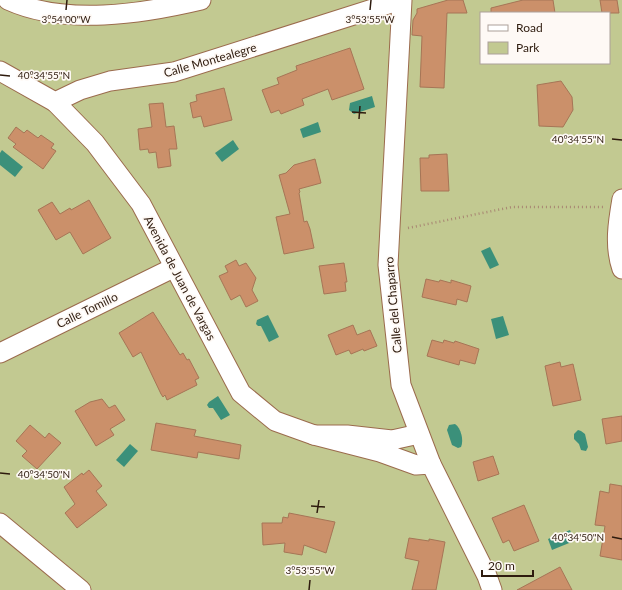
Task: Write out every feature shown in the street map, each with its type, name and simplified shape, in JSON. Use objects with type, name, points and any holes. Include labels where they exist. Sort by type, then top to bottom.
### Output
[{"type":"street","points":[[8,0],[21,6],[62,14],[118,15],[175,6],[201,0]]},
{"type":"street","name":"Calle Montealegre","points":[[55,102],[80,90],[110,81],[174,72],[401,0]]},
{"type":"street","name":"Calle del Chaparro","points":[[401,0],[388,265],[401,385],[431,464],[487,576],[492,590]]},
{"type":"street","points":[[0,71],[55,102]]},
{"type":"street","name":"Avenida de Juan de Vargas","points":[[55,102],[94,143],[141,204],[241,393],[275,421],[314,435],[380,452],[416,465],[431,464]]},
{"type":"street","points":[[621,203],[617,236],[619,261],[622,269]]},
{"type":"street","name":"Calle Tomillo","points":[[0,353],[174,268]]},
{"type":"street","name":"Avenida de Juan de Vargas","points":[[314,435],[348,435],[392,440],[420,434]]},
{"type":"street","points":[[0,523],[81,590]]},
{"type":"path","points":[[404,229],[512,207],[621,203]]},
{"type":"green space","points":[[0,0],[622,0],[622,590],[0,590]]},
{"type":"water","points":[[372,96],[375,107],[354,114],[349,110],[350,103]]},
{"type":"water","points":[[318,122],[321,132],[303,138],[300,129]]},
{"type":"water","points":[[233,140],[239,149],[222,162],[215,153]]},
{"type":"water","points":[[2,150],[23,167],[15,177],[0,165],[0,153]]},
{"type":"water","points":[[490,247],[499,265],[490,269],[481,251]]},
{"type":"water","points":[[268,315],[279,337],[269,342],[261,326],[256,324],[257,320]]},
{"type":"water","points":[[503,316],[509,335],[496,339],[491,319]]},
{"type":"water","points":[[218,396],[230,415],[221,420],[213,408],[209,408],[207,405]]},
{"type":"water","points":[[455,424],[459,428],[462,438],[461,447],[458,448],[452,445],[447,430],[449,425]]},
{"type":"water","points":[[578,430],[585,434],[588,447],[586,451],[581,450],[579,444],[574,439],[574,434]]},
{"type":"water","points":[[130,444],[138,451],[124,467],[116,460]]},
{"type":"water","points":[[570,530],[574,541],[552,550],[548,539]]},
{"type":"building","points":[[448,0],[463,0],[467,13],[447,13],[444,88],[420,87],[422,36],[412,35],[413,20],[417,13],[417,9]]},
{"type":"building","points":[[523,0],[553,0],[555,12],[491,12],[491,8]]},
{"type":"building","points":[[600,0],[617,0],[619,13],[602,12]]},
{"type":"building","points":[[350,48],[364,89],[332,100],[328,89],[302,99],[304,105],[281,114],[279,110],[271,113],[262,90],[279,84],[277,78],[297,70],[296,66]]},
{"type":"building","points":[[561,81],[572,97],[573,110],[563,127],[539,126],[537,85]]},
{"type":"building","points":[[224,88],[232,120],[204,127],[201,116],[193,118],[190,103],[197,101],[196,95]]},
{"type":"building","points":[[163,103],[166,127],[174,126],[177,149],[169,149],[171,166],[158,168],[156,152],[149,153],[148,149],[140,150],[138,129],[152,127],[149,104]]},
{"type":"building","points":[[16,127],[24,133],[27,130],[38,138],[41,135],[54,144],[51,148],[56,151],[43,169],[13,147],[16,144],[8,138]]},
{"type":"building","points":[[447,154],[449,191],[421,191],[420,158],[429,158],[429,155]]},
{"type":"building","points":[[315,159],[321,183],[299,189],[304,222],[307,221],[314,248],[284,254],[276,217],[290,214],[279,175],[286,173],[294,165]]},
{"type":"building","points":[[89,200],[111,238],[83,254],[70,232],[56,240],[38,210],[52,202],[60,214]]},
{"type":"building","points":[[236,260],[239,266],[246,263],[256,278],[252,290],[258,301],[246,307],[240,295],[231,300],[219,276],[228,272],[225,266]]},
{"type":"building","points":[[344,263],[347,282],[345,282],[346,291],[324,294],[319,266]]},
{"type":"building","points":[[426,279],[439,282],[440,280],[451,283],[451,280],[471,286],[467,302],[457,299],[456,305],[422,297]]},
{"type":"building","points":[[153,312],[180,355],[183,353],[187,360],[189,359],[199,378],[195,380],[197,385],[167,400],[165,395],[163,397],[161,394],[141,352],[133,357],[119,333]]},
{"type":"building","points":[[353,325],[357,335],[370,330],[377,346],[364,351],[363,349],[351,354],[349,350],[336,355],[328,335]]},
{"type":"building","points":[[432,340],[443,343],[444,340],[454,343],[455,341],[479,349],[475,364],[460,360],[459,365],[427,356]]},
{"type":"building","points":[[560,362],[561,367],[573,364],[581,400],[553,406],[545,366]]},
{"type":"building","points":[[102,399],[109,408],[115,405],[125,420],[110,429],[114,435],[96,446],[75,411],[90,402]]},
{"type":"building","points":[[622,416],[622,441],[606,444],[602,419]]},
{"type":"building","points":[[156,423],[196,430],[194,436],[241,445],[239,459],[198,452],[197,458],[151,450]]},
{"type":"building","points":[[30,425],[45,438],[49,433],[61,443],[37,469],[22,456],[27,451],[16,441]]},
{"type":"building","points":[[493,456],[499,474],[478,481],[473,462]]},
{"type":"building","points":[[89,470],[102,486],[96,491],[107,505],[77,528],[65,513],[75,504],[64,487],[82,473],[83,475]]},
{"type":"building","points":[[610,484],[622,486],[622,560],[600,556],[605,526],[595,525],[600,491],[609,493]]},
{"type":"building","points":[[524,505],[539,541],[514,551],[509,540],[503,543],[492,518]]},
{"type":"building","points":[[289,513],[335,522],[326,553],[304,545],[302,555],[284,552],[285,543],[263,545],[262,523],[282,523],[283,517],[288,518]]},
{"type":"building","points":[[409,538],[429,541],[429,539],[445,542],[436,590],[412,590],[419,561],[405,558]]},
{"type":"building","points":[[560,567],[572,590],[517,590],[545,575]]}]
